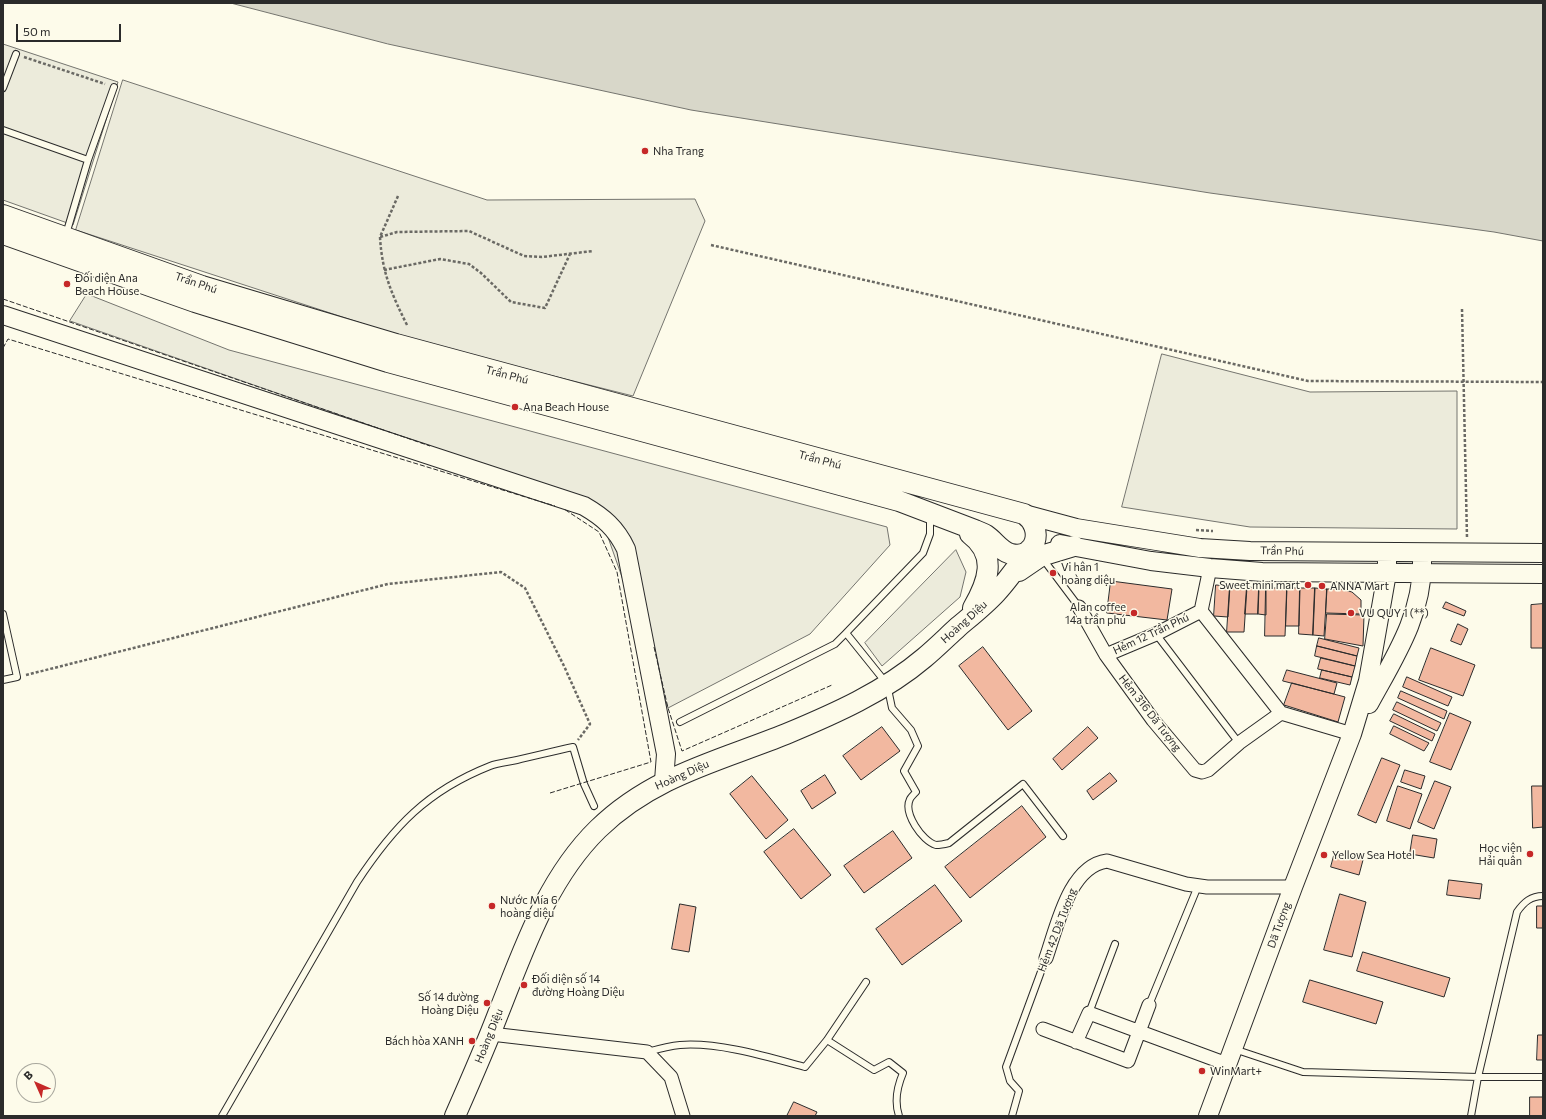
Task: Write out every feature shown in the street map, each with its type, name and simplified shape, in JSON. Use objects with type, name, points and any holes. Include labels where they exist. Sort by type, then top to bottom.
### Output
[{"type":"main road","name":"Trần Phú","points":[[3,215],[202,286],[396,344],[1021,513]]},
{"type":"main road","name":"Trần Phú","points":[[3,234],[195,302],[388,362],[884,497],[955,522],[987,536],[998,547]]},
{"type":"main road","points":[[1035,553],[1036,530],[1034,524],[1021,513],[1004,516],[996,527],[995,534],[998,547],[1004,552],[1017,554],[1035,553],[1074,546]]},
{"type":"main road","points":[[955,522],[977,539],[985,550],[988,560],[985,584],[964,620]]},
{"type":"main road","name":"Hoàng Diệu","points":[[964,620],[982,598],[992,580],[1000,560],[998,547]]},
{"type":"main road","name":"Hoàng Diệu","points":[[456,1116],[528,936],[553,888],[579,849],[610,818],[664,781],[852,705],[887,684],[922,659],[964,620],[986,603],[1006,582],[1023,568],[1035,553]]},
{"type":"street","points":[[3,315],[584,506],[598,513],[619,534],[626,548],[666,754],[664,781]]},
{"type":"street","name":"Trần Phú","points":[[1021,513],[1076,528],[1200,548],[1250,551],[1543,552]]},
{"type":"street","name":"Trần Phú","points":[[1074,546],[1151,562],[1262,572],[1543,574]]},
{"type":"street","name":"Dã Tượng","points":[[1208,1116],[1293,887],[1352,734],[1368,681],[1386,573],[1387,552]]},
{"type":"street","name":"Dã Tượng","points":[[1352,734],[1411,624],[1419,597],[1422,574],[1421,552]]},
{"type":"street","name":"Hẻm 12 Trần Phú","points":[[1106,655],[1156,634],[1201,611],[1210,568]]},
{"type":"street","name":"Hẻm 316 Dã Tượng","points":[[1079,607],[1106,655],[1153,720],[1195,770],[1202,772],[1208,770],[1239,743],[1281,713]]},
{"type":"street","points":[[1201,611],[1281,713],[1352,734]]},
{"type":"street","name":"Hẻm 42 Dã Tượng","points":[[1046,958],[1070,891],[1078,879],[1093,865],[1107,861],[1198,886],[1225,888],[1293,887]]},
{"type":"street","points":[[1042,1029],[1128,1060],[1149,1006]]},
{"type":"street","points":[[1076,1042],[1089,1013],[1139,1032],[1230,1056]]},
{"type":"street","points":[[490,1034],[647,1052],[671,1077],[683,1116]]},
{"type":"lane","points":[[3,88],[16,54]]},
{"type":"lane","points":[[67,231],[88,160],[114,87]]},
{"type":"lane","points":[[3,130],[88,160]]},
{"type":"lane","points":[[680,722],[835,644],[923,553],[930,534],[930,519],[925,511]]},
{"type":"lane","points":[[1035,553],[1079,607]]},
{"type":"lane","points":[[3,614],[17,677],[3,680]]},
{"type":"lane","points":[[846,633],[887,684],[892,708],[911,730],[918,746],[904,771],[916,792],[909,800],[909,814],[918,831],[930,842],[937,845],[949,843],[1023,784],[1063,836]]},
{"type":"lane","points":[[1156,634],[1239,743]]},
{"type":"lane","points":[[222,1116],[357,882],[378,850],[401,823],[428,800],[457,782],[491,766],[573,747],[584,784],[594,806]]},
{"type":"lane","points":[[1149,1006],[1198,886]]},
{"type":"lane","points":[[1471,1116],[1478,1077],[1517,912],[1526,901],[1537,896],[1543,896]]},
{"type":"lane","points":[[1089,1013],[1115,944]]},
{"type":"lane","name":"Hẻm 42 Dã Tượng","points":[[1012,1116],[1019,1091],[1010,1081],[1006,1067],[1046,958]]},
{"type":"lane","points":[[647,1052],[681,1045],[753,1052],[805,1066],[827,1040],[866,982]]},
{"type":"lane","points":[[827,1040],[874,1070],[889,1062],[903,1072],[897,1088],[897,1108],[899,1116]]},
{"type":"lane","points":[[1230,1056],[1303,1072],[1478,1077],[1543,1076]]},
{"type":"path","points":[[16,54],[114,87]]},
{"type":"path","points":[[398,196],[380,237],[381,257],[389,290],[408,327]]},
{"type":"path","points":[[380,237],[397,232],[469,231],[524,256],[542,257],[593,251]]},
{"type":"path","points":[[711,245],[1308,381],[1543,382]]},
{"type":"path","points":[[384,270],[440,260],[469,264],[481,273],[511,302],[545,308],[570,254]]},
{"type":"path","points":[[1462,309],[1465,382],[1467,538]]},
{"type":"path","points":[[1190,529],[1214,532]]},
{"type":"path","points":[[1459,538],[1474,538]]},
{"type":"path","points":[[17,677],[388,584],[501,572],[525,588],[564,666],[590,724],[573,747]]},
{"type":"shaded area","points":[[231,3],[1543,3],[1543,241],[1494,232],[1210,193],[691,110],[388,44]]},
{"type":"shaded area","points":[[3,44],[118,82],[73,225],[3,200]]},
{"type":"shaded area","points":[[123,80],[487,200],[695,199],[705,221],[633,396],[422,343],[76,230]]},
{"type":"shaded area","points":[[87,294],[229,350],[887,527],[890,545],[810,634],[668,708],[597,506],[70,321]]},
{"type":"shaded area","points":[[1162,354],[1310,392],[1457,391],[1457,529],[1250,527],[1122,507]]},
{"type":"shaded area","points":[[956,550],[966,572],[960,597],[882,666],[865,643]]},
{"type":"building","points":[[1111,581],[1172,589],[1167,620],[1107,613]]},
{"type":"building","points":[[1216,585],[1230,586],[1228,617],[1214,616]]},
{"type":"building","points":[[1230,586],[1247,587],[1244,632],[1227,632]]},
{"type":"building","points":[[1247,587],[1259,588],[1258,614],[1245,614]]},
{"type":"building","points":[[1259,588],[1266,588],[1266,615],[1258,614]]},
{"type":"building","points":[[1266,588],[1287,588],[1285,636],[1265,636]]},
{"type":"building","points":[[1287,588],[1300,588],[1299,626],[1286,626]]},
{"type":"building","points":[[1300,588],[1315,588],[1313,635],[1299,634]]},
{"type":"building","points":[[1315,588],[1327,589],[1324,636],[1313,635]]},
{"type":"building","points":[[1327,589],[1341,589],[1352,592],[1361,600],[1361,614],[1326,613]]},
{"type":"building","points":[[1446,602],[1466,611],[1464,616],[1443,608]]},
{"type":"building","points":[[1543,604],[1543,648],[1531,648],[1531,605]]},
{"type":"building","points":[[1327,614],[1364,615],[1363,646],[1325,639]]},
{"type":"building","points":[[1458,624],[1468,629],[1461,645],[1451,641]]},
{"type":"building","points":[[1319,638],[1359,648],[1357,656],[1317,646]]},
{"type":"building","points":[[1317,646],[1357,656],[1355,666],[1315,656]]},
{"type":"building","points":[[983,647],[1032,711],[1008,730],[959,666]]},
{"type":"building","points":[[1431,648],[1475,665],[1463,696],[1419,680]]},
{"type":"building","points":[[1321,658],[1355,666],[1352,677],[1318,669]]},
{"type":"building","points":[[1287,670],[1337,683],[1334,694],[1283,681]]},
{"type":"building","points":[[1322,670],[1352,677],[1350,685],[1320,678]]},
{"type":"building","points":[[1407,677],[1452,697],[1448,706],[1403,687]]},
{"type":"building","points":[[1292,683],[1345,697],[1338,722],[1284,705]]},
{"type":"building","points":[[1401,691],[1447,711],[1444,719],[1398,698]]},
{"type":"building","points":[[1397,702],[1441,723],[1437,731],[1393,710]]},
{"type":"building","points":[[1450,713],[1471,722],[1451,770],[1430,762]]},
{"type":"building","points":[[1394,714],[1435,734],[1432,741],[1390,721]]},
{"type":"building","points":[[1394,726],[1429,743],[1424,751],[1390,734]]},
{"type":"building","points":[[882,727],[900,751],[861,780],[843,756]]},
{"type":"building","points":[[1088,727],[1098,738],[1062,770],[1053,759]]},
{"type":"building","points":[[1382,758],[1400,765],[1376,823],[1358,815]]},
{"type":"building","points":[[1405,770],[1425,776],[1421,789],[1401,782]]},
{"type":"building","points":[[1110,773],[1117,781],[1093,800],[1087,791]]},
{"type":"building","points":[[825,775],[836,793],[812,809],[801,791]]},
{"type":"building","points":[[752,776],[788,820],[766,839],[730,794]]},
{"type":"building","points":[[1435,781],[1451,787],[1434,829],[1418,822]]},
{"type":"building","points":[[1398,786],[1422,794],[1410,829],[1387,821]]},
{"type":"building","points":[[1532,786],[1543,786],[1543,827],[1533,828]]},
{"type":"building","points":[[1022,806],[1046,837],[970,898],[945,867]]},
{"type":"building","points":[[794,829],[831,875],[801,899],[764,852]]},
{"type":"building","points":[[893,831],[912,858],[864,893],[844,866]]},
{"type":"building","points":[[1413,835],[1437,839],[1434,858],[1410,854]]},
{"type":"building","points":[[1335,852],[1363,860],[1359,875],[1331,867]]},
{"type":"building","points":[[1449,880],[1482,884],[1480,899],[1447,895]]},
{"type":"building","points":[[935,885],[962,921],[902,965],[876,929]]},
{"type":"building","points":[[1340,894],[1366,902],[1352,957],[1324,950]]},
{"type":"building","points":[[680,904],[696,907],[689,952],[672,949]]},
{"type":"building","points":[[1537,906],[1543,906],[1543,928],[1537,928]]},
{"type":"building","points":[[1363,952],[1450,978],[1444,997],[1357,971]]},
{"type":"building","points":[[1310,980],[1383,1002],[1376,1024],[1303,1002]]},
{"type":"building","points":[[1538,1035],[1543,1035],[1543,1060],[1537,1060]]},
{"type":"building","points":[[1530,1097],[1543,1097],[1543,1116],[1530,1116]]},
{"type":"building","points":[[794,1102],[817,1112],[815,1116],[787,1116]]},
{"type":"fence","points":[[3,299],[430,446]]},
{"type":"fence","points":[[3,348],[8,339],[555,506]]},
{"type":"fence","points":[[550,793],[651,762],[617,572],[599,532],[564,509]]},
{"type":"fence","points":[[654,647],[668,708],[682,751],[832,685]]},
{"type":"place","name":"Nha Trang","points":[[645,151]]},
{"type":"place","name":"Đối diện Ana Beach House","points":[[67,284]]},
{"type":"place","name":"Ana Beach House","points":[[515,407]]},
{"type":"place","name":"Vi hân 1 hoàng diệu","points":[[1053,573]]},
{"type":"place","name":"Sweet mini mart","points":[[1308,585]]},
{"type":"place","name":"ANNA Mart","points":[[1322,586]]},
{"type":"place","name":"Alan coffee 14a trần phú","points":[[1134,613]]},
{"type":"place","name":"VU QUY 1 (**)","points":[[1351,613]]},
{"type":"place","name":"Học viện Hải quân","points":[[1530,854]]},
{"type":"place","name":"Yellow Sea Hotel","points":[[1324,855]]},
{"type":"place","name":"Nước Mía 6 hoàng diệu","points":[[492,906]]},
{"type":"place","name":"Đối diện số 14 đường Hoàng Diệu","points":[[524,985]]},
{"type":"place","name":"Số 14 đường Hoàng Diệu","points":[[487,1003]]},
{"type":"place","name":"Bách hòa XANH","points":[[472,1041]]},
{"type":"place","name":"WinMart+","points":[[1202,1071]]}]
